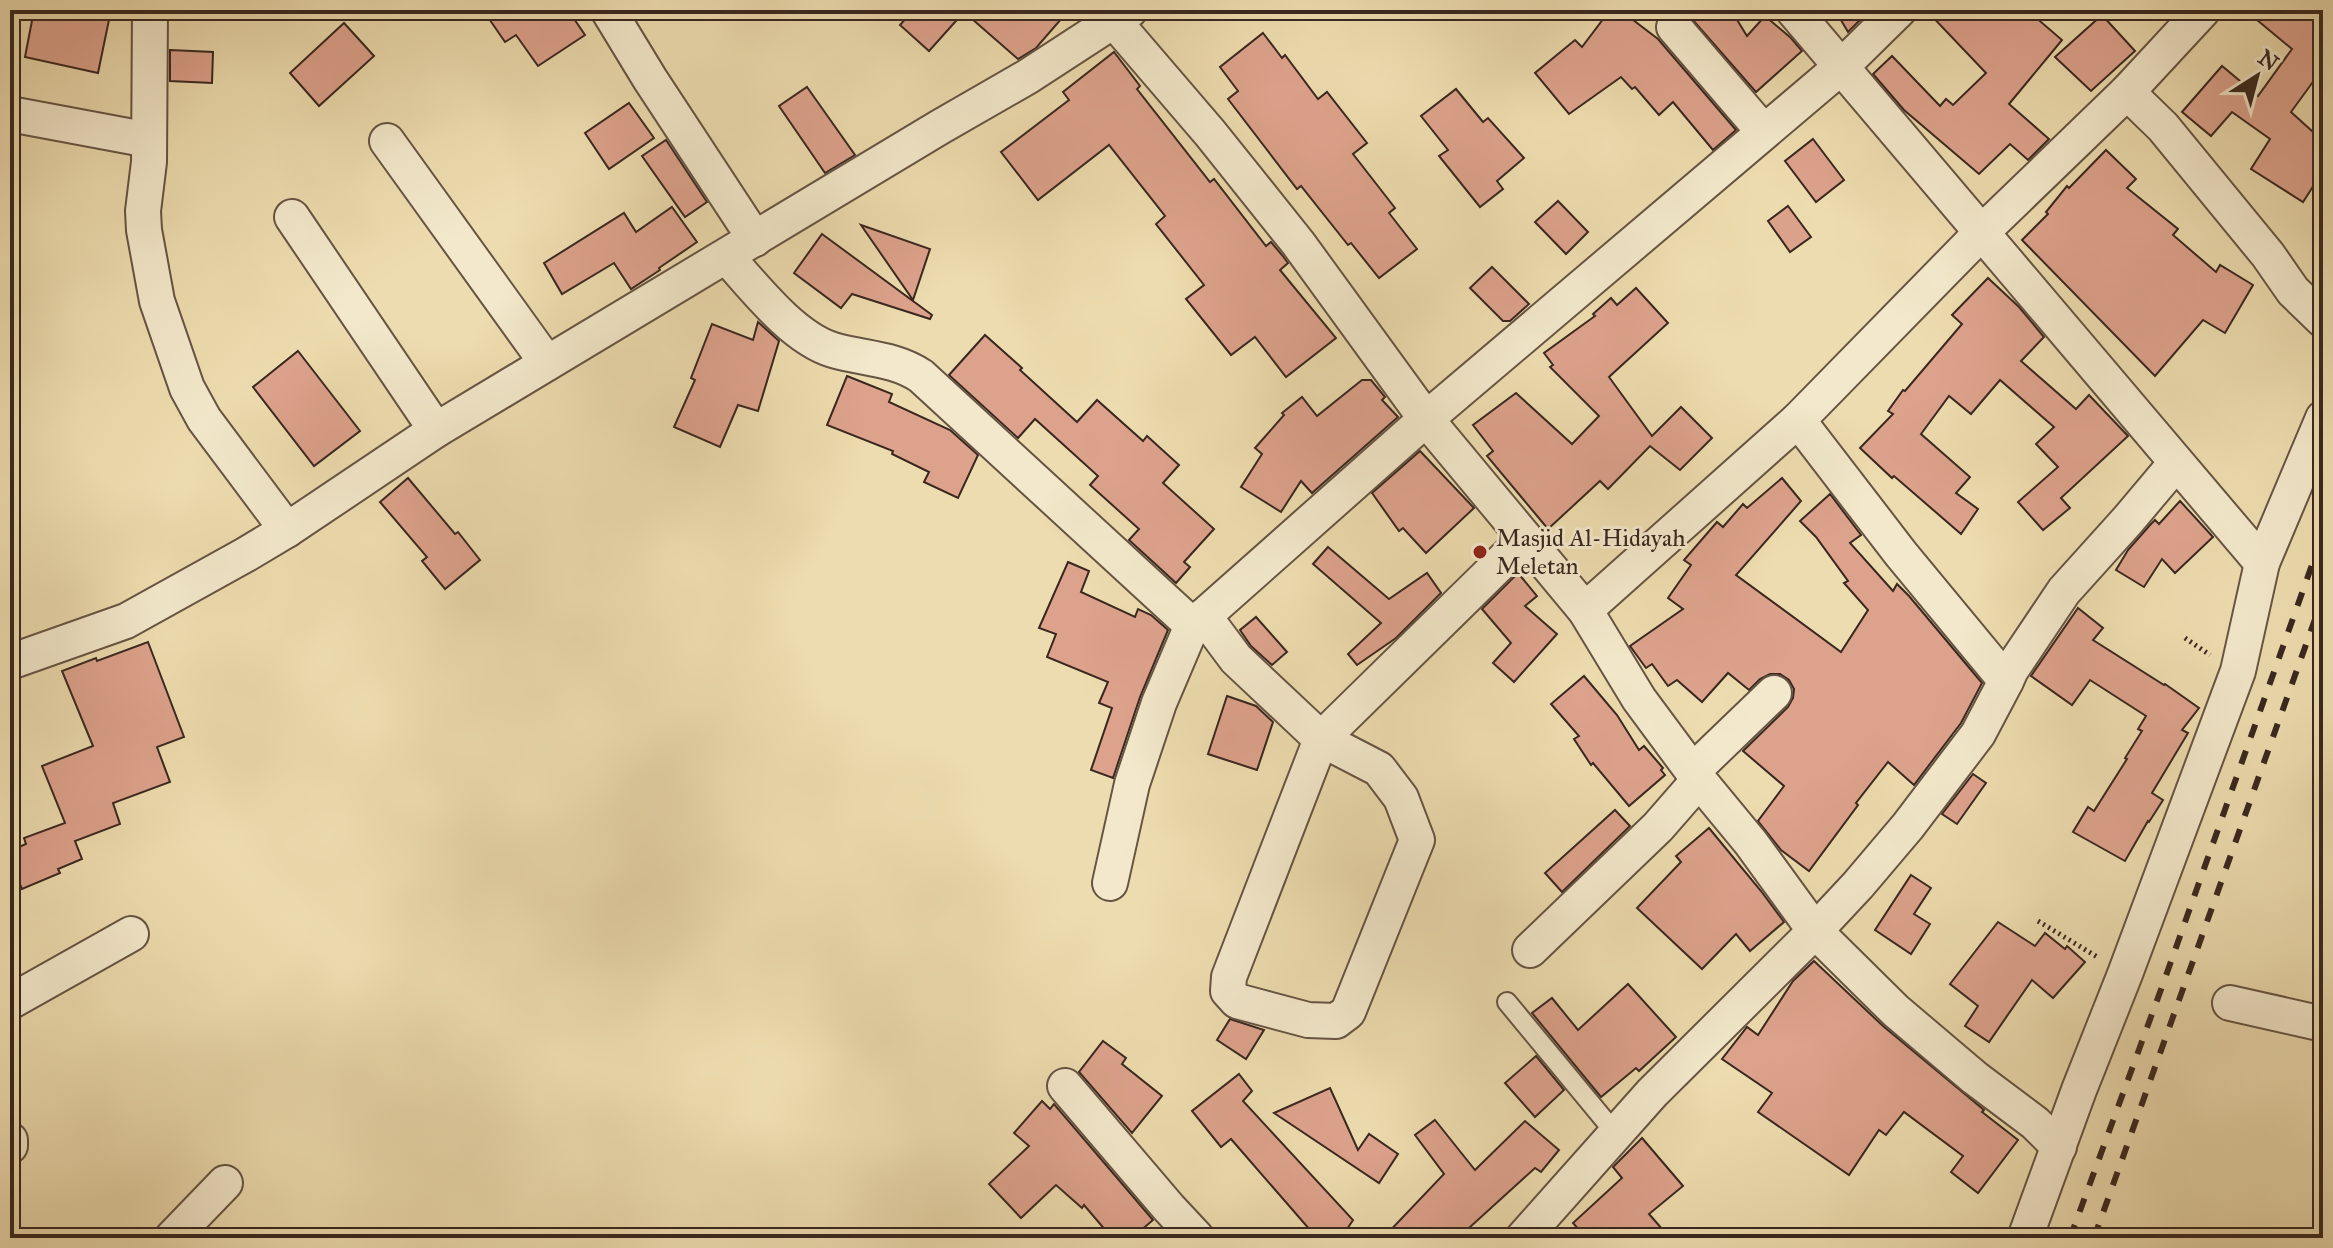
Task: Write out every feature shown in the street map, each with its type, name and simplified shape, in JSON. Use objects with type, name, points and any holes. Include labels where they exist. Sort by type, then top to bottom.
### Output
[{"type":"street","points":[[150,10],[149,140],[143,211],[157,301],[187,388],[204,419],[287,530]]},
{"type":"street","points":[[608,10],[650,79],[780,315],[804,334],[831,349],[891,361],[921,376],[1182,616],[1199,620],[1321,739],[1379,769],[1401,798],[1417,840],[1348,1012],[1336,1021],[1308,1020],[1237,1001],[1228,991],[1229,977],[1321,739],[1525,539]]},
{"type":"street","points":[[1793,10],[2262,563]]},
{"type":"street","points":[[1110,883],[1132,784],[1159,703],[1199,620],[1426,419],[1841,67],[1899,10]]},
{"type":"street","points":[[1585,610],[1798,420],[1982,232],[2127,92],[2203,10]]},
{"type":"street","points":[[10,662],[126,621],[287,530],[436,430],[1027,77],[1115,14],[1298,243],[1426,419],[1585,610],[1639,699],[1815,931],[1896,1011],[1975,1078],[2035,1123],[2059,1147]]},
{"type":"street","points":[[1674,27],[1763,131]]},
{"type":"street","points":[[2127,92],[2163,127],[2268,255],[2293,291],[2323,320]]},
{"type":"street","points":[[10,114],[149,140]]},
{"type":"street","points":[[387,141],[547,363]]},
{"type":"street","points":[[292,217],[436,430]]},
{"type":"street","points":[[2025,1238],[2238,671],[2262,563],[2323,418]]},
{"type":"street","points":[[1798,420],[1901,554],[2006,681]]},
{"type":"street","points":[[1526,1237],[1652,1093],[1815,931],[1908,826],[1978,734],[2011,670],[2064,591],[2176,463]]},
{"type":"street","points":[[1530,950],[1658,827],[1696,775],[1774,693]]},
{"type":"street","points":[[10,1002],[131,934]]},
{"type":"street","points":[[2230,1003],[2323,1024]]},
{"type":"street","points":[[1065,1086],[1197,1238]]},
{"type":"street","points":[[172,1238],[225,1183]]},
{"type":"lane","points":[[1507,1002],[1616,1134]]},
{"type":"path","points":[[2038,921],[2125,974]]},
{"type":"building","points":[[34,10],[111,10],[98,73],[25,57]]},
{"type":"building","points":[[483,10],[568,10],[585,35],[538,66],[516,35],[505,42]]},
{"type":"building","points":[[913,10],[1069,10],[1036,48],[1018,59],[964,12],[929,51],[900,25]]},
{"type":"building","points":[[1610,10],[1620,10],[1658,39],[1736,130],[1713,150],[1673,102],[1659,115],[1635,87],[1632,89],[1621,77],[1569,114],[1535,73],[1575,40],[1582,47]]},
{"type":"building","points":[[1684,10],[1731,10],[1747,36],[1765,16],[1802,51],[1756,92]]},
{"type":"building","points":[[1835,10],[1870,10],[1848,32]]},
{"type":"building","points":[[1926,10],[2027,10],[2062,40],[2009,104],[2049,139],[2028,160],[2010,144],[1979,174],[1904,110],[1873,74],[1892,56],[1940,106],[1946,99],[1953,105],[1986,73]]},
{"type":"building","points":[[2245,10],[2300,10],[2323,29],[2323,68],[2291,112],[2323,141],[2323,171],[2303,202],[2251,169],[2270,139],[2232,112],[2211,136],[2182,112],[2222,66],[2258,96],[2292,49]]},
{"type":"building","points":[[2102,15],[2135,51],[2091,91],[2055,57]]},
{"type":"building","points":[[344,23],[374,56],[319,106],[290,73]]},
{"type":"building","points":[[1263,33],[1282,58],[1285,55],[1318,99],[1327,92],[1367,143],[1353,154],[1395,208],[1389,213],[1417,249],[1379,278],[1301,186],[1297,189],[1228,99],[1238,91],[1220,67]]},
{"type":"building","points":[[170,50],[213,52],[212,83],[170,81]]},
{"type":"building","points":[[1114,52],[1140,86],[1137,89],[1210,182],[1214,179],[1266,246],[1271,242],[1282,255],[1288,263],[1280,270],[1336,338],[1286,377],[1255,337],[1231,355],[1186,299],[1204,285],[1156,224],[1165,216],[1109,145],[1038,200],[1001,152],[1069,100],[1063,92]]},
{"type":"building","points":[[807,87],[855,155],[825,173],[779,106]]},
{"type":"building","points":[[1456,89],[1483,122],[1488,118],[1524,158],[1497,181],[1503,189],[1480,207],[1439,156],[1448,150],[1421,116]]},
{"type":"building","points":[[629,103],[654,138],[609,169],[585,133]]},
{"type":"building","points":[[1813,139],[1844,180],[1816,202],[1785,161]]},
{"type":"building","points":[[666,140],[707,202],[685,217],[642,156]]},
{"type":"building","points":[[2106,150],[2136,179],[2127,188],[2178,229],[2173,235],[2216,272],[2220,265],[2253,285],[2225,333],[2203,320],[2155,376],[2022,240],[2048,214],[2046,212],[2067,186],[2069,188]]},
{"type":"building","points":[[1558,201],[1588,232],[1566,254],[1535,222]]},
{"type":"building","points":[[1788,206],[1811,237],[1790,252],[1768,221]]},
{"type":"building","points":[[672,207],[697,242],[631,289],[614,263],[562,294],[544,263],[624,213],[636,232]]},
{"type":"building","points":[[861,225],[930,249],[913,300]]},
{"type":"building","points":[[822,234],[932,315],[930,319],[852,294],[841,308],[794,273]]},
{"type":"building","points":[[1492,267],[1529,304],[1510,321],[1503,321],[1470,288]]},
{"type":"building","points":[[1988,278],[2019,307],[2044,337],[2021,361],[2076,409],[2089,395],[2128,436],[2061,498],[2070,508],[2043,530],[2018,502],[2058,467],[2036,444],[2054,427],[2000,380],[1971,414],[1949,396],[1921,434],[1970,477],[1956,493],[1978,509],[1961,534],[1860,448],[1893,414],[1888,411],[1903,390],[1962,324],[1952,315]]},
{"type":"building","points":[[1636,288],[1668,323],[1609,377],[1652,436],[1681,407],[1712,438],[1680,470],[1650,446],[1608,489],[1600,481],[1548,529],[1487,456],[1493,451],[1473,425],[1516,393],[1572,444],[1599,416],[1550,367],[1553,365],[1544,353],[1595,316],[1593,314],[1611,298],[1617,305]]},
{"type":"building","points":[[758,322],[779,341],[758,411],[738,405],[720,447],[674,427],[695,380],[691,378],[712,324],[753,340]]},
{"type":"building","points":[[985,335],[1077,422],[1097,400],[1143,441],[1147,436],[1179,465],[1163,483],[1214,529],[1184,562],[1190,567],[1176,583],[1129,540],[1139,529],[1090,485],[1098,476],[1035,419],[1018,438],[949,375]]},
{"type":"building","points":[[298,351],[360,431],[314,466],[253,387]]},
{"type":"building","points":[[847,376],[892,394],[889,402],[950,430],[978,455],[958,498],[924,482],[929,472],[892,454],[893,451],[827,425]]},
{"type":"building","points":[[1362,380],[1371,380],[1385,397],[1382,400],[1398,417],[1312,493],[1301,481],[1281,512],[1241,487],[1262,454],[1255,448],[1284,415],[1282,413],[1302,397],[1317,416]]},
{"type":"building","points":[[1420,451],[1474,508],[1426,553],[1403,528],[1399,531],[1372,493]]},
{"type":"building","points":[[408,478],[480,560],[445,589],[422,561],[427,557],[380,502]]},
{"type":"building","points":[[1782,478],[1801,501],[1736,575],[1841,652],[1868,610],[1844,583],[1848,581],[1816,537],[1800,521],[1830,494],[1861,535],[1850,543],[1893,591],[1897,584],[1909,596],[1982,683],[1961,723],[1914,785],[1888,762],[1809,871],[1781,850],[1758,821],[1784,786],[1743,751],[1788,707],[1794,689],[1789,680],[1780,674],[1770,674],[1749,690],[1728,673],[1702,702],[1677,680],[1668,686],[1652,664],[1646,668],[1630,646],[1683,609],[1668,598],[1691,565],[1684,560],[1717,522],[1723,527],[1743,504],[1747,508]]},
{"type":"building","points":[[2180,501],[2213,537],[2175,573],[2162,559],[2144,587],[2116,570],[2128,550],[2150,525],[2155,520],[2159,524]]},
{"type":"building","points":[[1328,547],[1389,599],[1427,573],[1441,593],[1396,638],[1357,665],[1348,654],[1381,623],[1313,564]]},
{"type":"building","points":[[1068,562],[1089,571],[1081,592],[1135,617],[1138,609],[1151,615],[1168,630],[1140,697],[1113,778],[1091,770],[1112,708],[1099,703],[1108,682],[1047,657],[1056,634],[1039,628]]},
{"type":"building","points":[[1518,573],[1537,596],[1525,606],[1557,634],[1514,682],[1493,663],[1511,643],[1482,609]]},
{"type":"building","points":[[2078,608],[2103,628],[2093,640],[2199,708],[2182,730],[2188,733],[2152,793],[2163,800],[2125,861],[2073,832],[2088,807],[2094,811],[2127,759],[2142,731],[2138,729],[2146,716],[2090,680],[2072,705],[2031,676]]},
{"type":"building","points":[[1256,617],[1287,652],[1272,665],[1251,646],[1240,630]]},
{"type":"building","points":[[148,642],[184,737],[157,747],[170,782],[113,803],[120,824],[75,841],[82,859],[58,869],[60,873],[22,889],[10,859],[10,851],[26,844],[24,838],[65,823],[42,766],[93,746],[62,671]]},
{"type":"building","points":[[1584,676],[1617,715],[1639,750],[1644,746],[1663,768],[1661,770],[1665,775],[1629,806],[1593,763],[1591,765],[1574,739],[1579,736],[1551,704]]},
{"type":"building","points":[[1227,696],[1256,706],[1273,722],[1257,770],[1208,754]]},
{"type":"building","points":[[1973,774],[1986,783],[1957,824],[1942,814]]},
{"type":"building","points":[[1615,810],[1630,826],[1562,892],[1545,873]]},
{"type":"building","points":[[1709,828],[1784,922],[1750,951],[1736,934],[1702,969],[1637,908],[1681,862],[1676,856]]},
{"type":"building","points":[[1911,875],[1931,888],[1914,914],[1930,924],[1911,954],[1875,930]]},
{"type":"building","points":[[1998,922],[2035,946],[2045,933],[2085,962],[2053,998],[2032,980],[1989,1042],[1965,1026],[1978,1006],[1950,984]]},
{"type":"building","points":[[1814,961],[1883,1026],[2018,1140],[1978,1193],[1951,1172],[1963,1156],[1904,1112],[1886,1135],[1879,1130],[1849,1175],[1758,1112],[1772,1093],[1722,1059],[1747,1027],[1758,1035],[1793,981]]},
{"type":"building","points":[[1628,984],[1676,1037],[1639,1071],[1636,1068],[1601,1097],[1532,1013],[1552,998],[1578,1030]]},
{"type":"building","points":[[1230,1019],[1264,1030],[1246,1059],[1217,1040]]},
{"type":"building","points":[[1103,1041],[1126,1058],[1122,1064],[1162,1096],[1132,1133],[1079,1072]]},
{"type":"building","points":[[1536,1056],[1564,1090],[1535,1117],[1505,1083]]},
{"type":"building","points":[[1239,1074],[1252,1091],[1243,1101],[1353,1220],[1341,1238],[1317,1238],[1231,1139],[1221,1147],[1192,1111]]},
{"type":"building","points":[[1330,1088],[1358,1150],[1369,1134],[1398,1154],[1379,1183],[1274,1113]]},
{"type":"building","points":[[1042,1101],[1050,1109],[1054,1104],[1153,1220],[1132,1238],[1112,1238],[1084,1205],[1082,1208],[1056,1185],[1021,1218],[989,1184],[1029,1146],[1014,1133]]},
{"type":"building","points":[[1435,1120],[1475,1170],[1525,1121],[1559,1150],[1541,1172],[1535,1168],[1458,1238],[1383,1238],[1444,1174],[1415,1135]]},
{"type":"building","points":[[1642,1138],[1683,1186],[1649,1214],[1670,1238],[1586,1238],[1573,1223],[1622,1178],[1613,1167]]},
{"type":"railway","points":[[2070,1238],[2323,534]]},
{"type":"railway","points":[[2094,1238],[2323,597]]},
{"type":"place","name":"Masjid Al-Hidayah Meletan","points":[[1480,552]]}]
